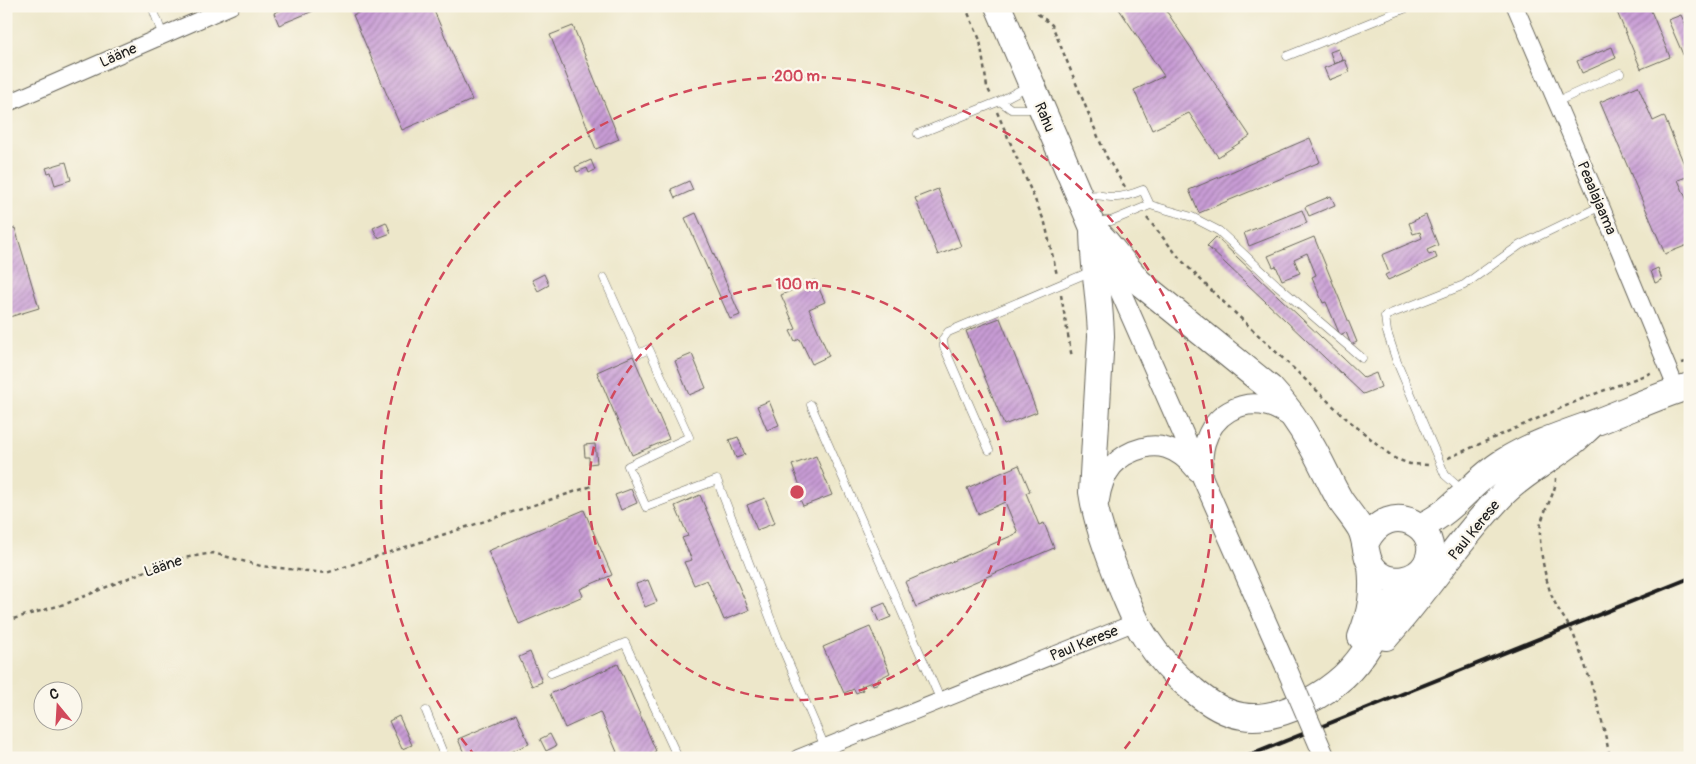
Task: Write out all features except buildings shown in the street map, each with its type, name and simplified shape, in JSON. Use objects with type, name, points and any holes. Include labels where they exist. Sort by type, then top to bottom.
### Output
[{"type":"highway","name":"Rahu","points":[[1001,7],[1042,109],[1100,225]]},
{"type":"highway","points":[[1100,225],[1095,270],[1101,336],[1092,492],[1096,517],[1136,622]]},
{"type":"highway","points":[[1100,225],[1139,282],[1270,388],[1283,402],[1302,428],[1341,501],[1361,529],[1369,554],[1385,578],[1401,580],[1418,571],[1429,555],[1426,535],[1420,527],[1407,520],[1396,519],[1378,513],[1361,504],[1350,494],[1316,452]]},
{"type":"highway","name":"Paul Kerese","points":[[1420,527],[1434,521],[1448,511],[1488,472],[1502,462],[1553,436],[1594,423],[1683,388]]},
{"type":"highway","name":"Paul Kerese","points":[[1136,622],[1162,661],[1204,699],[1224,711],[1244,717],[1266,716],[1304,704],[1362,664],[1408,612],[1478,522],[1505,492],[1527,472],[1574,441],[1594,423]]},
{"type":"highway","name":"Paul Kerese","points":[[1344,677],[1377,634],[1396,596],[1461,522],[1518,465],[1566,432]]},
{"type":"highway","points":[[1369,554],[1376,526],[1396,519]]},
{"type":"highway","name":"Paul Kerese","points":[[1344,677],[1367,622],[1373,594],[1369,554]]},
{"type":"street","name":"Lääne","points":[[6,104],[231,6]]},
{"type":"street","name":"Peaalajaama","points":[[1515,6],[1600,206],[1683,388]]},
{"type":"street","points":[[1100,225],[1202,476],[1325,758]]},
{"type":"street","points":[[1202,476],[1204,444],[1209,430],[1228,411],[1241,406],[1255,404],[1270,406],[1294,418]]},
{"type":"street","points":[[1096,517],[1101,487],[1108,471],[1117,461],[1130,452],[1149,447],[1165,447],[1184,458],[1202,476]]},
{"type":"street","name":"Paul Kerese","points":[[798,758],[1136,622]]},
{"type":"lane","points":[[152,6],[163,36]]},
{"type":"lane","points":[[1287,56],[1411,6]]},
{"type":"lane","points":[[1556,102],[1620,73]]},
{"type":"lane","points":[[918,134],[997,102],[1031,84]]},
{"type":"lane","points":[[997,102],[1011,109],[1042,109]]},
{"type":"lane","points":[[1150,205],[1143,190],[1130,196],[1111,197],[1096,194],[1100,225],[1150,205],[1192,217],[1219,231],[1277,285],[1362,358]]},
{"type":"lane","points":[[1466,493],[1445,475],[1439,462],[1397,362],[1387,332],[1386,316],[1464,285],[1520,245],[1600,206]]},
{"type":"lane","points":[[989,450],[944,347],[943,339],[948,332],[1095,270]]},
{"type":"lane","points":[[604,278],[638,354],[649,349],[689,438],[628,466],[646,507],[716,480],[778,638],[825,747]]},
{"type":"lane","points":[[812,405],[941,702]]},
{"type":"lane","points":[[551,673],[625,643],[678,758]]},
{"type":"lane","points":[[426,711],[445,758]]},
{"type":"path","points":[[965,6],[980,40],[987,87],[997,102],[1045,223],[1059,284],[1072,358]]},
{"type":"path","points":[[1556,477],[1556,484],[1545,511],[1540,532],[1544,570],[1554,602],[1570,626],[1585,667],[1605,728],[1610,758]]},
{"type":"path","name":"Lääne","points":[[6,621],[68,603],[172,560],[213,553],[260,566],[326,573],[592,486]]},
{"type":"railway","points":[[1243,758],[1690,578]]}]
